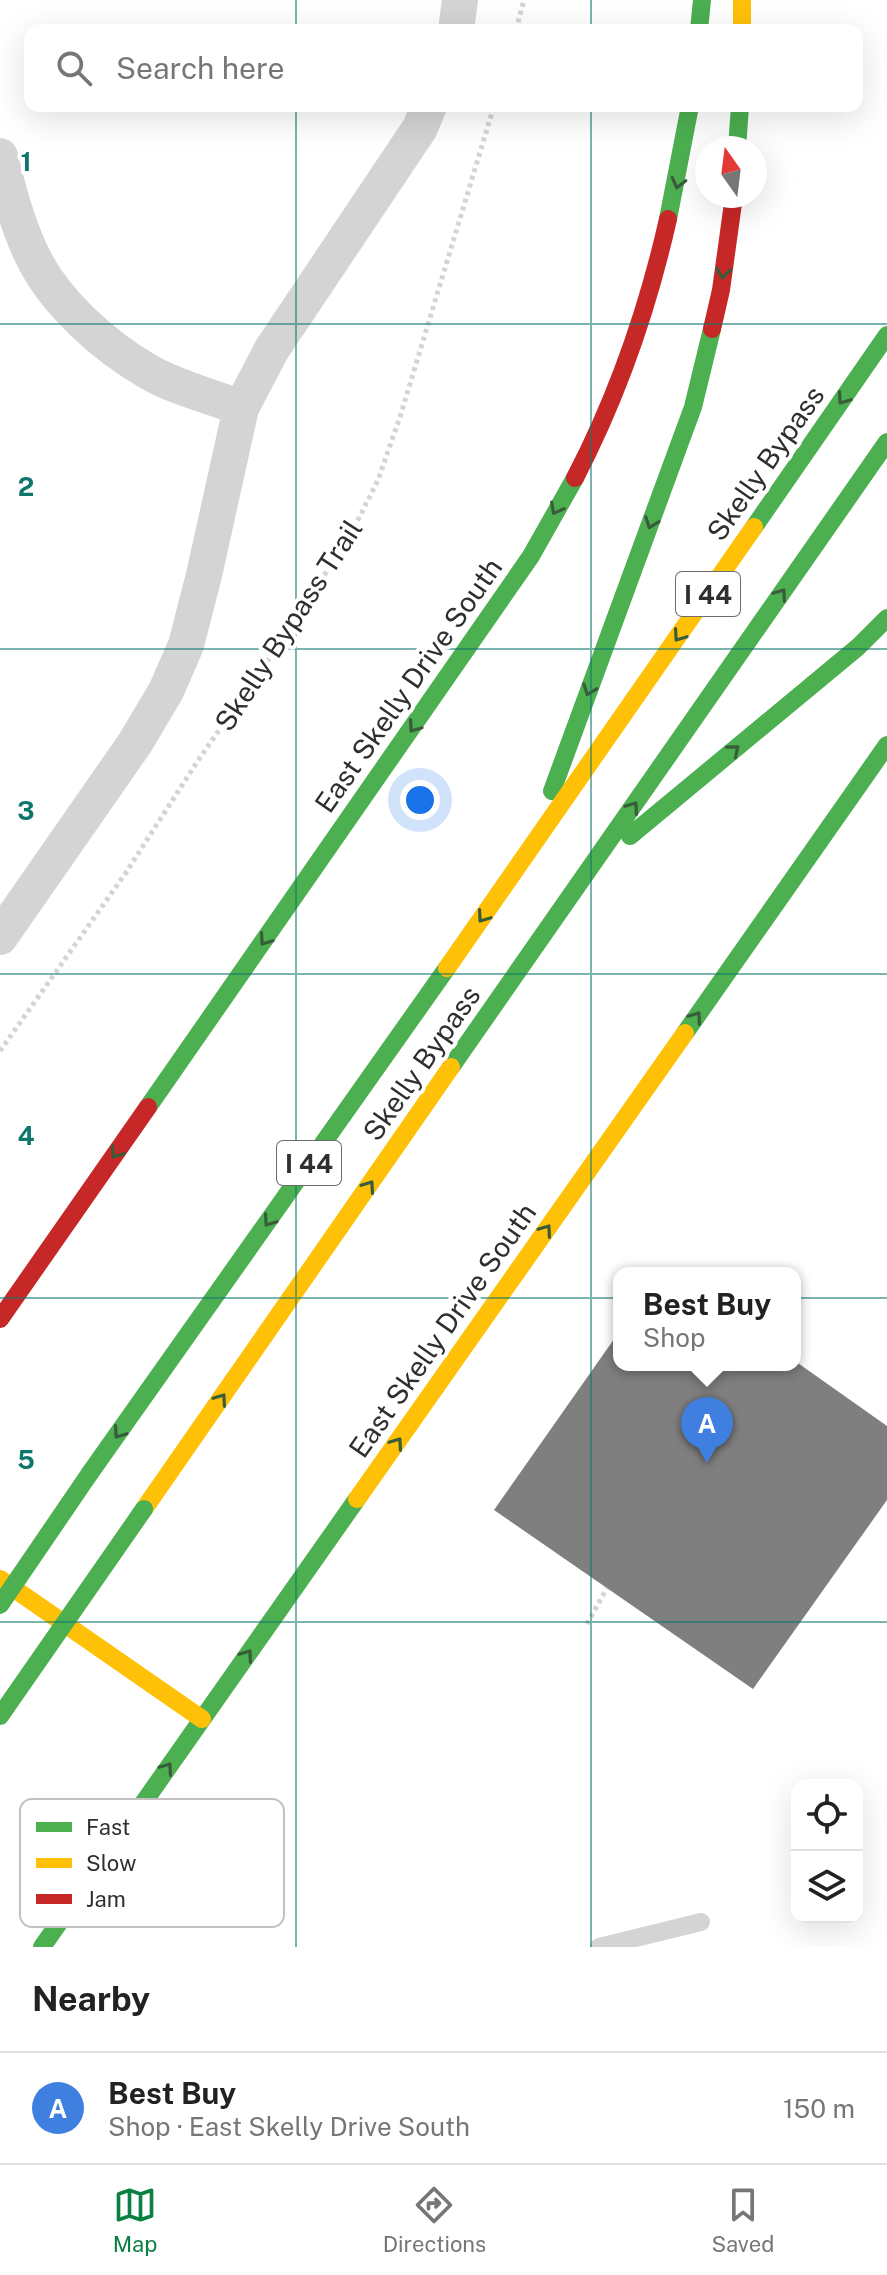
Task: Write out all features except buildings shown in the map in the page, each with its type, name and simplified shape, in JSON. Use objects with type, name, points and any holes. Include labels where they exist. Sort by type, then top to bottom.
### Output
[{"type":"main road","points":[[700,24],[702,0]]},
{"type":"main road","points":[[742,0],[742,24]]},
{"type":"main road","name":"East Skelly Drive South","points":[[0,1319],[531,556],[593,441],[641,316],[681,172],[689,112]]},
{"type":"main road","points":[[738,136],[740,112]]},
{"type":"main road","points":[[528,853],[693,407],[721,290],[732,208]]},
{"type":"main road","name":"Skelly Bypass","points":[[0,1605],[887,335]]},
{"type":"main road","name":"Skelly Bypass","points":[[0,1716],[887,442]]},
{"type":"main road","points":[[588,871],[858,647],[887,618]]},
{"type":"main road","name":"East Skelly Drive South","points":[[146,1799],[887,746]]},
{"type":"main road","points":[[0,1579],[202,1719]]},
{"type":"main road","name":"East Skelly Drive South","points":[[42,1947],[56,1927]]},
{"type":"street","points":[[457,24],[460,0]]},
{"type":"street","points":[[0,937],[10,899],[135,743],[176,668],[186,645],[204,575],[241,408],[272,349],[420,128],[427,112]]},
{"type":"street","points":[[0,156],[12,205],[33,258],[65,303],[104,343],[151,373],[241,408]]},
{"type":"lane","points":[[599,1947],[701,1922]]},
{"type":"path","points":[[518,24],[524,0]]},
{"type":"path","name":"Skelly Bypass Trail","points":[[0,1051],[125,874],[199,759],[334,562],[359,518],[378,480],[400,417],[492,112]]},
{"type":"path","points":[[587,1624],[607,1588]]},
{"type":"traffic: fast","points":[[700,24],[702,0]]},
{"type":"traffic: fast","points":[[668,219],[689,112]]},
{"type":"traffic: fast","points":[[738,136],[740,112]]},
{"type":"traffic: fast","points":[[552,791],[693,407],[712,329]]},
{"type":"traffic: fast","points":[[754,527],[887,335]]},
{"type":"traffic: fast","points":[[451,1067],[887,442]]},
{"type":"traffic: fast","points":[[148,1107],[531,556],[575,478]]},
{"type":"traffic: fast","points":[[630,836],[858,647],[887,618]]},
{"type":"traffic: fast","points":[[685,1033],[887,745]]},
{"type":"traffic: fast","points":[[90,1473],[447,968]]},
{"type":"traffic: fast","points":[[0,1605],[90,1473]]},
{"type":"traffic: fast","points":[[146,1799],[357,1499]]},
{"type":"traffic: fast","points":[[0,1716],[144,1509]]},
{"type":"traffic: fast","points":[[42,1947],[56,1927]]},
{"type":"traffic: slow","points":[[742,0],[742,24]]},
{"type":"traffic: slow","points":[[447,968],[754,527]]},
{"type":"traffic: slow","points":[[357,1499],[685,1033]]},
{"type":"traffic: slow","points":[[144,1509],[451,1067]]},
{"type":"traffic: slow","points":[[0,1579],[202,1719]]},
{"type":"traffic: jam","points":[[712,329],[721,290],[732,208]]},
{"type":"traffic: jam","points":[[575,478],[630,352],[668,219]]},
{"type":"traffic: jam","points":[[0,1319],[148,1107]]},
{"type":"place","name":"Best Buy","points":[[707,1463]]}]
